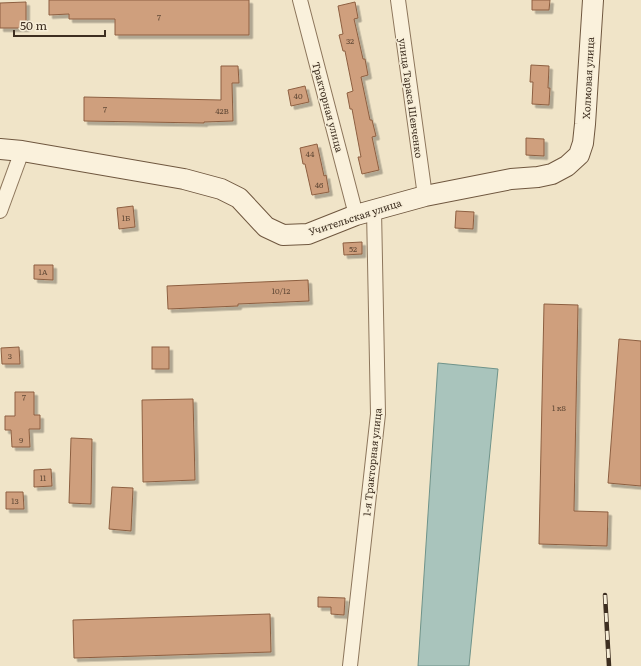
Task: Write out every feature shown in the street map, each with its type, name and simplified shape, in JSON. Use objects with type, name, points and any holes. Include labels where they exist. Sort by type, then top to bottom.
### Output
[{"type":"street","name":"Тракторная улица","points":[[300,0],[365,212]]},
{"type":"street","name":"улица Тараса Шевченко","points":[[398,0],[425,196]]},
{"type":"street","name":"Холмовая улица","points":[[578,155],[583,143],[585,124],[592,0]]},
{"type":"street","name":"Учительская улица","points":[[0,149],[22,151],[184,180],[221,189],[239,198],[266,227],[283,235],[308,234],[365,212],[425,196],[497,182],[552,174],[567,166],[578,155]]},
{"type":"street","points":[[0,211],[22,151]]},
{"type":"street","name":"1-я Тракторная улица","points":[[350,666],[378,414],[365,212]]},
{"type":"water","points":[[438,363],[498,369],[469,666],[418,666]]},
{"type":"building","points":[[49,0],[249,0],[249,35],[115,35],[115,19],[69,19],[69,14],[49,15]]},
{"type":"building","points":[[532,0],[550,0],[549,10],[532,10]]},
{"type":"building","points":[[26,2],[26,28],[0,28],[0,3]]},
{"type":"building","points":[[355,2],[358,18],[354,19],[368,75],[361,77],[370,120],[372,120],[376,136],[372,137],[379,170],[362,174],[358,157],[361,157],[352,109],[350,109],[347,93],[353,91],[345,51],[343,51],[339,35],[343,34],[338,6]]},
{"type":"building","points":[[531,65],[549,66],[549,105],[532,104],[533,82],[530,82]]},
{"type":"building","points":[[221,66],[238,66],[239,83],[232,83],[233,121],[204,123],[84,121],[84,97],[221,100]]},
{"type":"building","points":[[305,86],[309,102],[291,106],[288,90]]},
{"type":"building","points":[[526,138],[544,139],[544,156],[526,155]]},
{"type":"building","points":[[317,144],[324,176],[326,175],[329,192],[312,195],[300,148]]},
{"type":"building","points":[[133,206],[135,227],[119,229],[117,208]]},
{"type":"building","points":[[456,211],[474,212],[473,229],[455,228]]},
{"type":"building","points":[[362,242],[362,254],[344,255],[343,243]]},
{"type":"building","points":[[34,265],[53,265],[53,280],[34,279]]},
{"type":"building","points":[[308,280],[309,301],[168,309],[167,286]]},
{"type":"building","points":[[544,304],[578,305],[574,511],[608,512],[607,546],[539,544]]},
{"type":"building","points":[[619,339],[641,341],[641,486],[608,483]]},
{"type":"building","points":[[19,347],[20,364],[2,364],[1,348]]},
{"type":"building","points":[[152,347],[169,347],[169,369],[152,369]]},
{"type":"building","points":[[15,392],[34,392],[34,415],[40,415],[40,429],[29,429],[30,447],[12,447],[11,430],[5,430],[5,416],[15,416]]},
{"type":"building","points":[[193,399],[195,480],[143,482],[142,400]]},
{"type":"building","points":[[71,438],[92,439],[91,504],[69,503]]},
{"type":"building","points":[[51,469],[52,486],[34,487],[34,470]]},
{"type":"building","points":[[112,487],[133,488],[131,531],[109,529]]},
{"type":"building","points":[[6,492],[23,492],[24,509],[6,509]]},
{"type":"building","points":[[318,597],[345,598],[344,615],[331,614],[331,607],[318,607]]},
{"type":"building","points":[[270,614],[271,652],[74,658],[73,620]]},
{"type":"railway","points":[[605,595],[609,666]]}]
